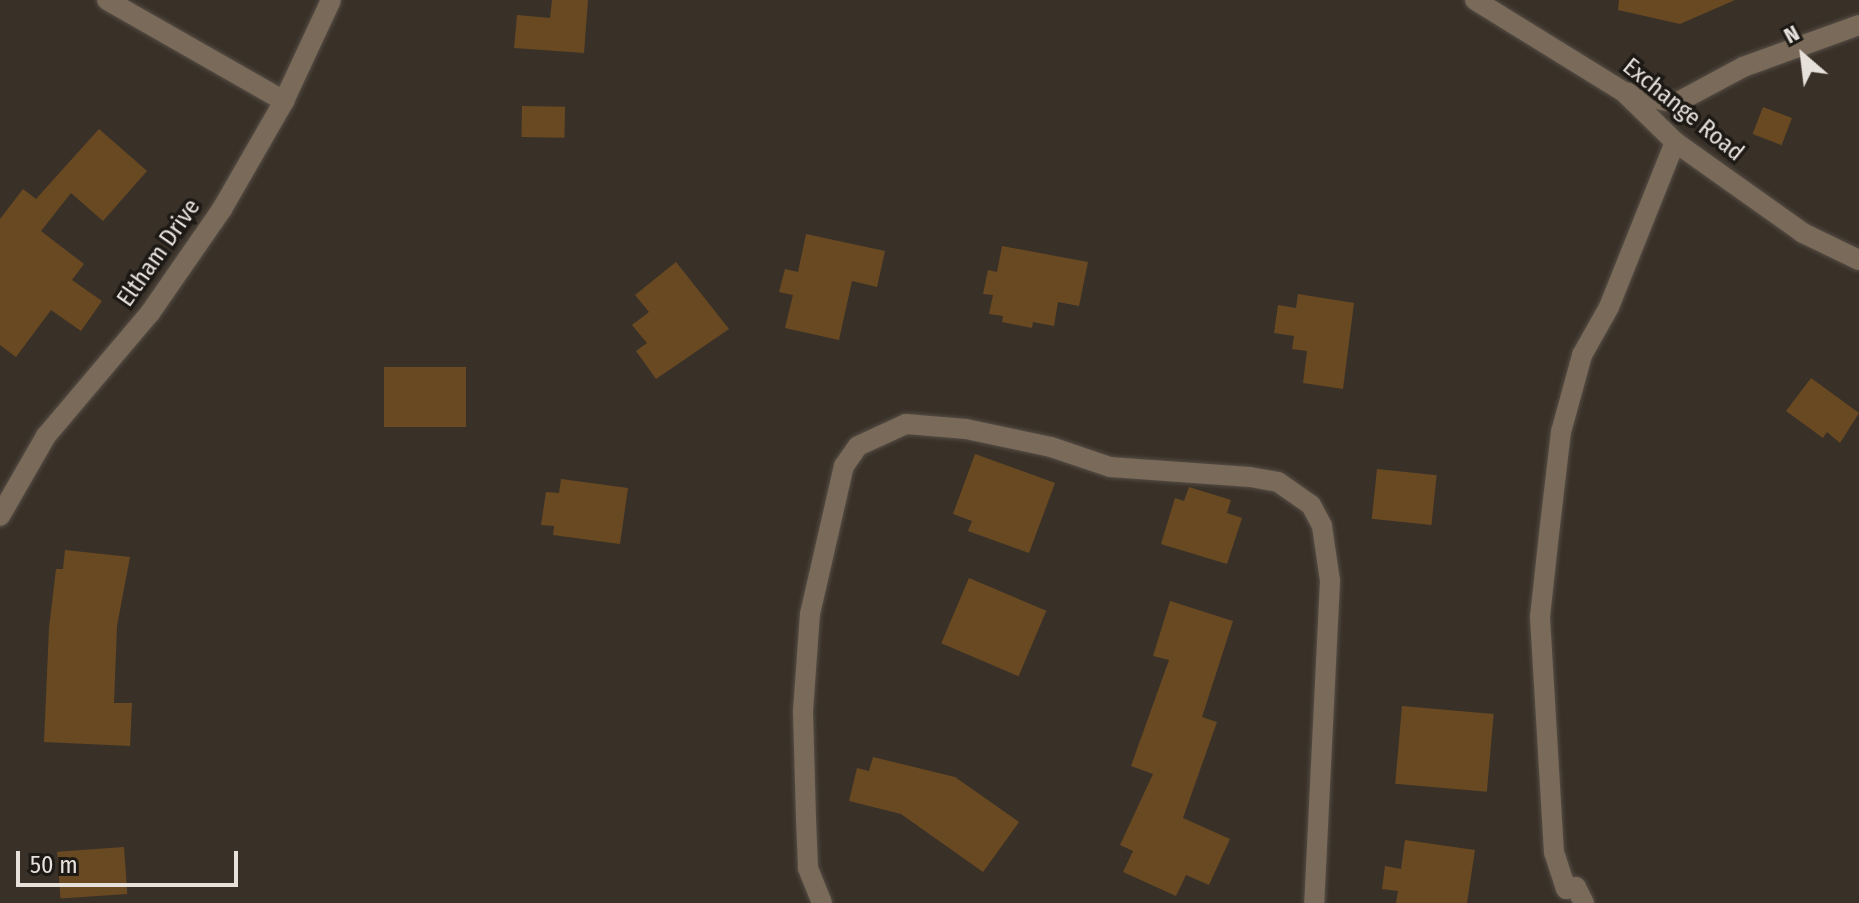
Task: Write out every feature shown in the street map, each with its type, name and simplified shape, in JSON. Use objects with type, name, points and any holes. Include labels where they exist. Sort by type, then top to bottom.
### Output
[{"type":"street","points":[[107,0],[284,101]]},
{"type":"street","name":"Eltham Drive","points":[[0,516],[46,436],[150,313],[222,209],[284,101],[331,0]]},
{"type":"street","name":"Exchange Road","points":[[1475,0],[1624,92],[1675,142],[1803,233],[1859,260]]},
{"type":"street","points":[[1624,92],[1676,103],[1743,67],[1833,30],[1859,25]]},
{"type":"street","points":[[1575,898],[1566,889],[1554,853],[1540,617],[1561,432],[1582,355],[1609,307],[1675,142]]},
{"type":"street","points":[[822,903],[808,868],[803,711],[810,614],[844,466],[858,446],[906,424],[966,429],[1051,447],[1110,467],[1264,479],[1278,482],[1311,505],[1322,526],[1330,581],[1314,903]]},
{"type":"building","points":[[552,0],[588,0],[584,53],[514,48],[517,15],[550,18]]},
{"type":"building","points":[[1619,0],[1735,0],[1680,24],[1618,10]]},
{"type":"building","points":[[522,106],[565,107],[564,138],[521,137]]},
{"type":"building","points":[[1763,107],[1792,118],[1782,145],[1753,134]]},
{"type":"building","points":[[99,129],[147,171],[103,221],[71,193],[41,231],[84,264],[72,280],[102,301],[81,331],[51,310],[16,357],[0,345],[0,219],[23,189],[36,199]]},
{"type":"building","points":[[806,234],[885,251],[877,287],[852,281],[839,340],[785,328],[793,295],[779,292],[785,269],[798,272]]},
{"type":"building","points":[[1002,246],[1088,262],[1079,306],[1058,302],[1054,326],[1033,322],[1032,328],[1002,322],[1003,316],[989,314],[993,295],[983,294],[988,270],[997,272]]},
{"type":"building","points":[[676,262],[729,329],[656,379],[636,351],[647,343],[632,325],[649,312],[635,295]]},
{"type":"building","points":[[1298,294],[1354,303],[1343,389],[1303,383],[1307,351],[1292,349],[1294,336],[1274,333],[1278,305],[1296,308]]},
{"type":"building","points":[[384,367],[466,367],[466,427],[384,427]]},
{"type":"building","points":[[1811,378],[1859,413],[1840,443],[1827,432],[1823,438],[1786,411]]},
{"type":"building","points":[[975,454],[1055,483],[1029,553],[968,531],[972,521],[953,514]]},
{"type":"building","points":[[1377,469],[1437,475],[1431,525],[1372,519]]},
{"type":"building","points":[[561,479],[628,488],[620,544],[553,535],[554,526],[541,525],[546,492],[559,493]]},
{"type":"building","points":[[1189,487],[1231,500],[1227,513],[1242,518],[1227,564],[1161,544],[1175,498],[1184,501]]},
{"type":"building","points":[[65,550],[130,557],[117,626],[114,703],[132,703],[130,746],[44,742],[49,628],[56,569],[63,569]]},
{"type":"building","points":[[969,578],[1046,611],[1019,676],[941,643]]},
{"type":"building","points":[[1170,601],[1233,621],[1202,717],[1217,722],[1183,818],[1230,839],[1209,885],[1186,875],[1176,896],[1123,872],[1133,851],[1120,845],[1153,774],[1131,766],[1169,660],[1153,656]]},
{"type":"building","points":[[1402,706],[1494,714],[1487,792],[1395,784]]},
{"type":"building","points":[[873,757],[955,777],[1019,822],[983,872],[901,814],[849,801],[857,768],[869,771]]},
{"type":"building","points":[[1405,840],[1475,850],[1467,903],[1396,903],[1398,891],[1382,889],[1385,866],[1401,869]]},
{"type":"building","points":[[124,847],[127,894],[60,899],[57,852]]}]
